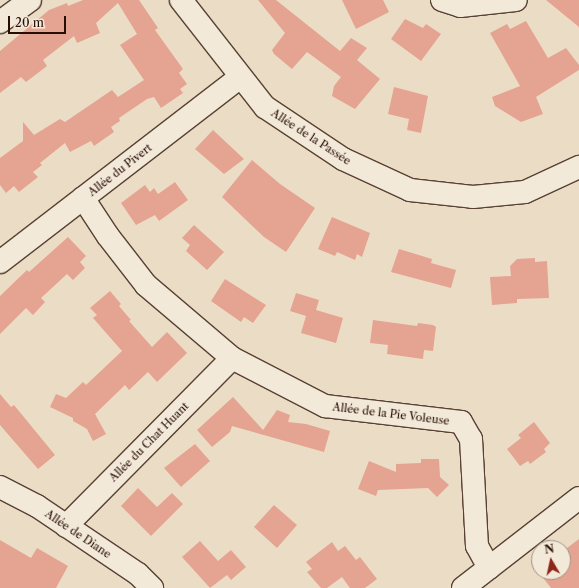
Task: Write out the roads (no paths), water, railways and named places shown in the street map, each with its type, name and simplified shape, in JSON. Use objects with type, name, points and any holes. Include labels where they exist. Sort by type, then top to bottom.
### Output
[{"type":"street","points":[[0,22],[30,0]]},
{"type":"street","name":"Allée de la Passée","points":[[181,0],[265,107],[343,159],[410,190],[473,197],[525,192],[579,167]]},
{"type":"street","points":[[442,0],[460,6],[516,0]]},
{"type":"street","name":"Allée du Pivert","points":[[0,262],[240,77]]},
{"type":"street","name":"Allée de la Pie Voleuse","points":[[83,198],[108,236],[146,285],[232,358],[325,406],[461,422],[471,439],[477,546],[489,568]]},
{"type":"street","name":"Allée du Chat Huant","points":[[66,526],[232,358]]},
{"type":"street","name":"Allée de Diane","points":[[0,487],[37,506],[138,574],[152,588]]},
{"type":"street","points":[[463,588],[579,498]]}]
